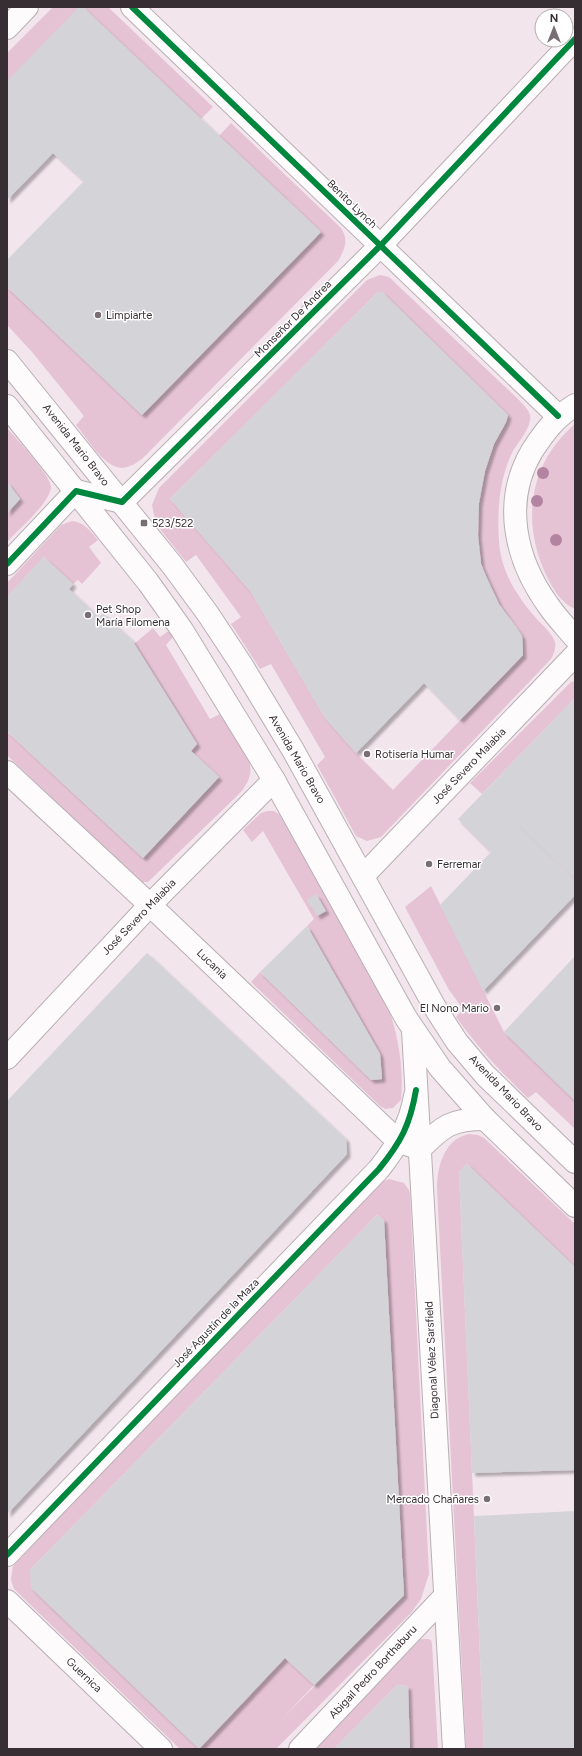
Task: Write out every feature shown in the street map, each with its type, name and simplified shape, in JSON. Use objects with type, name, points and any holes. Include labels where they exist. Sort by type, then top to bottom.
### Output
[{"type":"street","points":[[7,28],[27,7]]},
{"type":"street","name":"Benito Lynch","points":[[132,7],[381,245],[566,411]]},
{"type":"street","name":"Monseñor De Andrea","points":[[122,502],[381,245],[575,38]]},
{"type":"street","name":"Avenida Mario Bravo","points":[[7,361],[122,502],[199,602],[241,664],[293,750],[414,971],[457,1042],[480,1069],[575,1162]]},
{"type":"street","points":[[7,406],[148,582],[182,630],[274,780],[385,982],[413,1029],[440,1068],[485,1119],[575,1206]]},
{"type":"street","points":[[566,411],[538,441],[524,464],[516,489],[514,517],[520,549],[532,578],[548,605],[575,638]]},
{"type":"street","points":[[76,491],[122,502]]},
{"type":"street","points":[[7,564],[76,491]]},
{"type":"street","name":"José Severo Malabia","points":[[363,876],[575,655]]},
{"type":"street","name":"Lucania","points":[[7,772],[150,905],[399,1142],[420,1149]]},
{"type":"street","name":"José Severo Malabia","points":[[7,1058],[150,905],[274,780]]},
{"type":"street","name":"Diagonal Vélez Sarsfield","points":[[414,971],[413,1029],[416,1090],[454,1749]]},
{"type":"street","name":"José Agustín de la Maza","points":[[7,1555],[379,1169],[399,1142],[408,1125],[413,1111],[416,1090]]},
{"type":"street","points":[[420,1149],[443,1127],[466,1119],[485,1119]]},
{"type":"street","name":"Abigail Pedro Borthaburu","points":[[300,1749],[445,1596]]},
{"type":"street","name":"Guernica","points":[[7,1601],[161,1749]]},
{"type":"shaded area","points":[[53,7],[80,7],[7,83],[7,53]]},
{"type":"shaded area","points":[[83,7],[108,7],[213,107],[201,119]]},
{"type":"shaded area","points":[[231,123],[341,228],[345,237],[343,252],[338,261],[144,457],[128,467],[121,468],[114,466],[102,457],[76,425],[84,416],[32,352],[7,325],[7,287],[142,415],[321,232],[219,136]]},
{"type":"shaded area","points":[[380,275],[389,277],[519,400],[529,412],[529,425],[511,455],[501,487],[498,520],[500,553],[511,583],[516,592],[538,621],[552,635],[555,644],[551,659],[381,837],[367,841],[356,836],[317,765],[325,757],[271,664],[260,669],[231,624],[241,617],[196,555],[186,562],[156,524],[152,505],[159,488],[367,280]],"holes":[[[382,292],[508,415],[506,423],[493,445],[484,473],[479,503],[478,533],[481,562],[486,579],[499,605],[521,633],[523,655],[393,790],[356,753],[325,718],[251,592],[170,499],[377,293]]]},
{"type":"shaded area","points":[[575,424],[575,609],[570,607],[562,600],[547,577],[539,557],[534,536],[532,515],[534,495],[539,476],[547,457],[559,440]]},
{"type":"shaded area","points":[[7,428],[39,466],[51,487],[40,508],[7,542],[7,513],[20,499],[7,482]]},
{"type":"shaded area","points":[[72,521],[83,525],[98,540],[89,547],[101,563],[82,584],[78,580],[73,584],[44,557],[7,597],[7,583],[61,525]]},
{"type":"shaded area","points":[[153,628],[160,637],[167,632],[171,632],[173,637],[166,645],[210,719],[220,714],[249,761],[250,774],[240,793],[148,882],[142,882],[7,755],[7,732],[143,858],[219,777],[191,751],[197,744],[134,644]]},
{"type":"shaded area","points":[[575,681],[575,698],[482,794],[470,783],[571,682]]},
{"type":"shaded area","points":[[274,811],[280,815],[386,1001],[397,1038],[402,1075],[401,1100],[393,1108],[385,1109],[381,1107],[251,982],[260,972],[371,1080],[382,1079],[380,1054],[307,926],[314,919],[263,831],[252,842],[243,830],[261,813]]},
{"type":"shaded area","points":[[431,886],[504,1032],[575,1100],[575,1129],[536,1092],[528,1098],[490,1059],[456,1017],[463,1009],[449,990],[405,907]]},
{"type":"shaded area","points":[[469,1134],[478,1135],[484,1138],[575,1224],[575,1267],[467,1164],[459,1172],[484,1749],[466,1749],[437,1189],[438,1172],[448,1148],[460,1137]]},
{"type":"shaded area","points":[[389,1179],[404,1183],[410,1194],[429,1574],[421,1599],[411,1613],[276,1749],[180,1749],[14,1589],[11,1580],[13,1566],[377,1184]],"holes":[[[377,1215],[384,1220],[404,1596],[281,1720],[314,1685],[285,1658],[30,1570]]]},
{"type":"shaded area","points":[[421,1639],[431,1640],[432,1644],[438,1749],[410,1749],[408,1686],[397,1685],[334,1749],[313,1749]]},
{"type":"building","points":[[79,7],[83,7],[321,232],[142,415],[7,287],[7,260],[84,181],[53,153],[7,200],[7,81]]},
{"type":"building","points":[[378,292],[382,292],[508,415],[506,422],[494,444],[485,471],[479,503],[478,535],[481,564],[499,604],[522,636],[523,655],[460,720],[424,683],[356,753],[325,718],[251,592],[170,499]]},
{"type":"building","points":[[7,482],[20,499],[7,513]]},
{"type":"building","points":[[44,557],[73,584],[69,589],[99,617],[103,613],[132,640],[197,744],[191,751],[219,777],[143,858],[7,731],[7,596]]},
{"type":"building","points":[[575,698],[575,879],[509,816],[575,881],[575,895],[483,991],[440,905],[491,852],[458,819]]},
{"type":"building","points":[[316,894],[326,911],[317,916],[307,900]]},
{"type":"building","points":[[307,926],[380,1054],[382,1079],[371,1080],[260,972]]},
{"type":"building","points":[[147,953],[346,1139],[347,1154],[7,1514],[7,1101]]},
{"type":"building","points":[[575,956],[575,1101],[504,1032]]},
{"type":"building","points":[[467,1164],[575,1267],[575,1470],[472,1473],[459,1172]]},
{"type":"building","points":[[377,1215],[384,1220],[404,1595],[314,1685],[285,1658],[199,1749],[31,1588],[30,1570]]},
{"type":"building","points":[[575,1511],[575,1749],[484,1749],[474,1516]]},
{"type":"building","points":[[397,1685],[408,1686],[410,1749],[334,1749]]},
{"type":"cycle path","points":[[132,7],[558,416]]},
{"type":"cycle path","points":[[7,564],[76,491],[122,502],[381,245],[575,39]]},
{"type":"cycle path","points":[[7,1555],[379,1169],[404,1132],[411,1113],[416,1090]]},
{"type":"place","name":"Limpiarte","points":[[98,315]]},
{"type":"place","name":"523/522","points":[[144,523]]},
{"type":"place","name":"Pet Shop María Filomena","points":[[88,615]]},
{"type":"place","name":"Rotisería Humar","points":[[367,754]]},
{"type":"place","name":"Ferremar","points":[[429,864]]},
{"type":"place","name":"El Nono Mario","points":[[497,1008]]},
{"type":"place","name":"Mercado Chañares","points":[[487,1499]]}]
